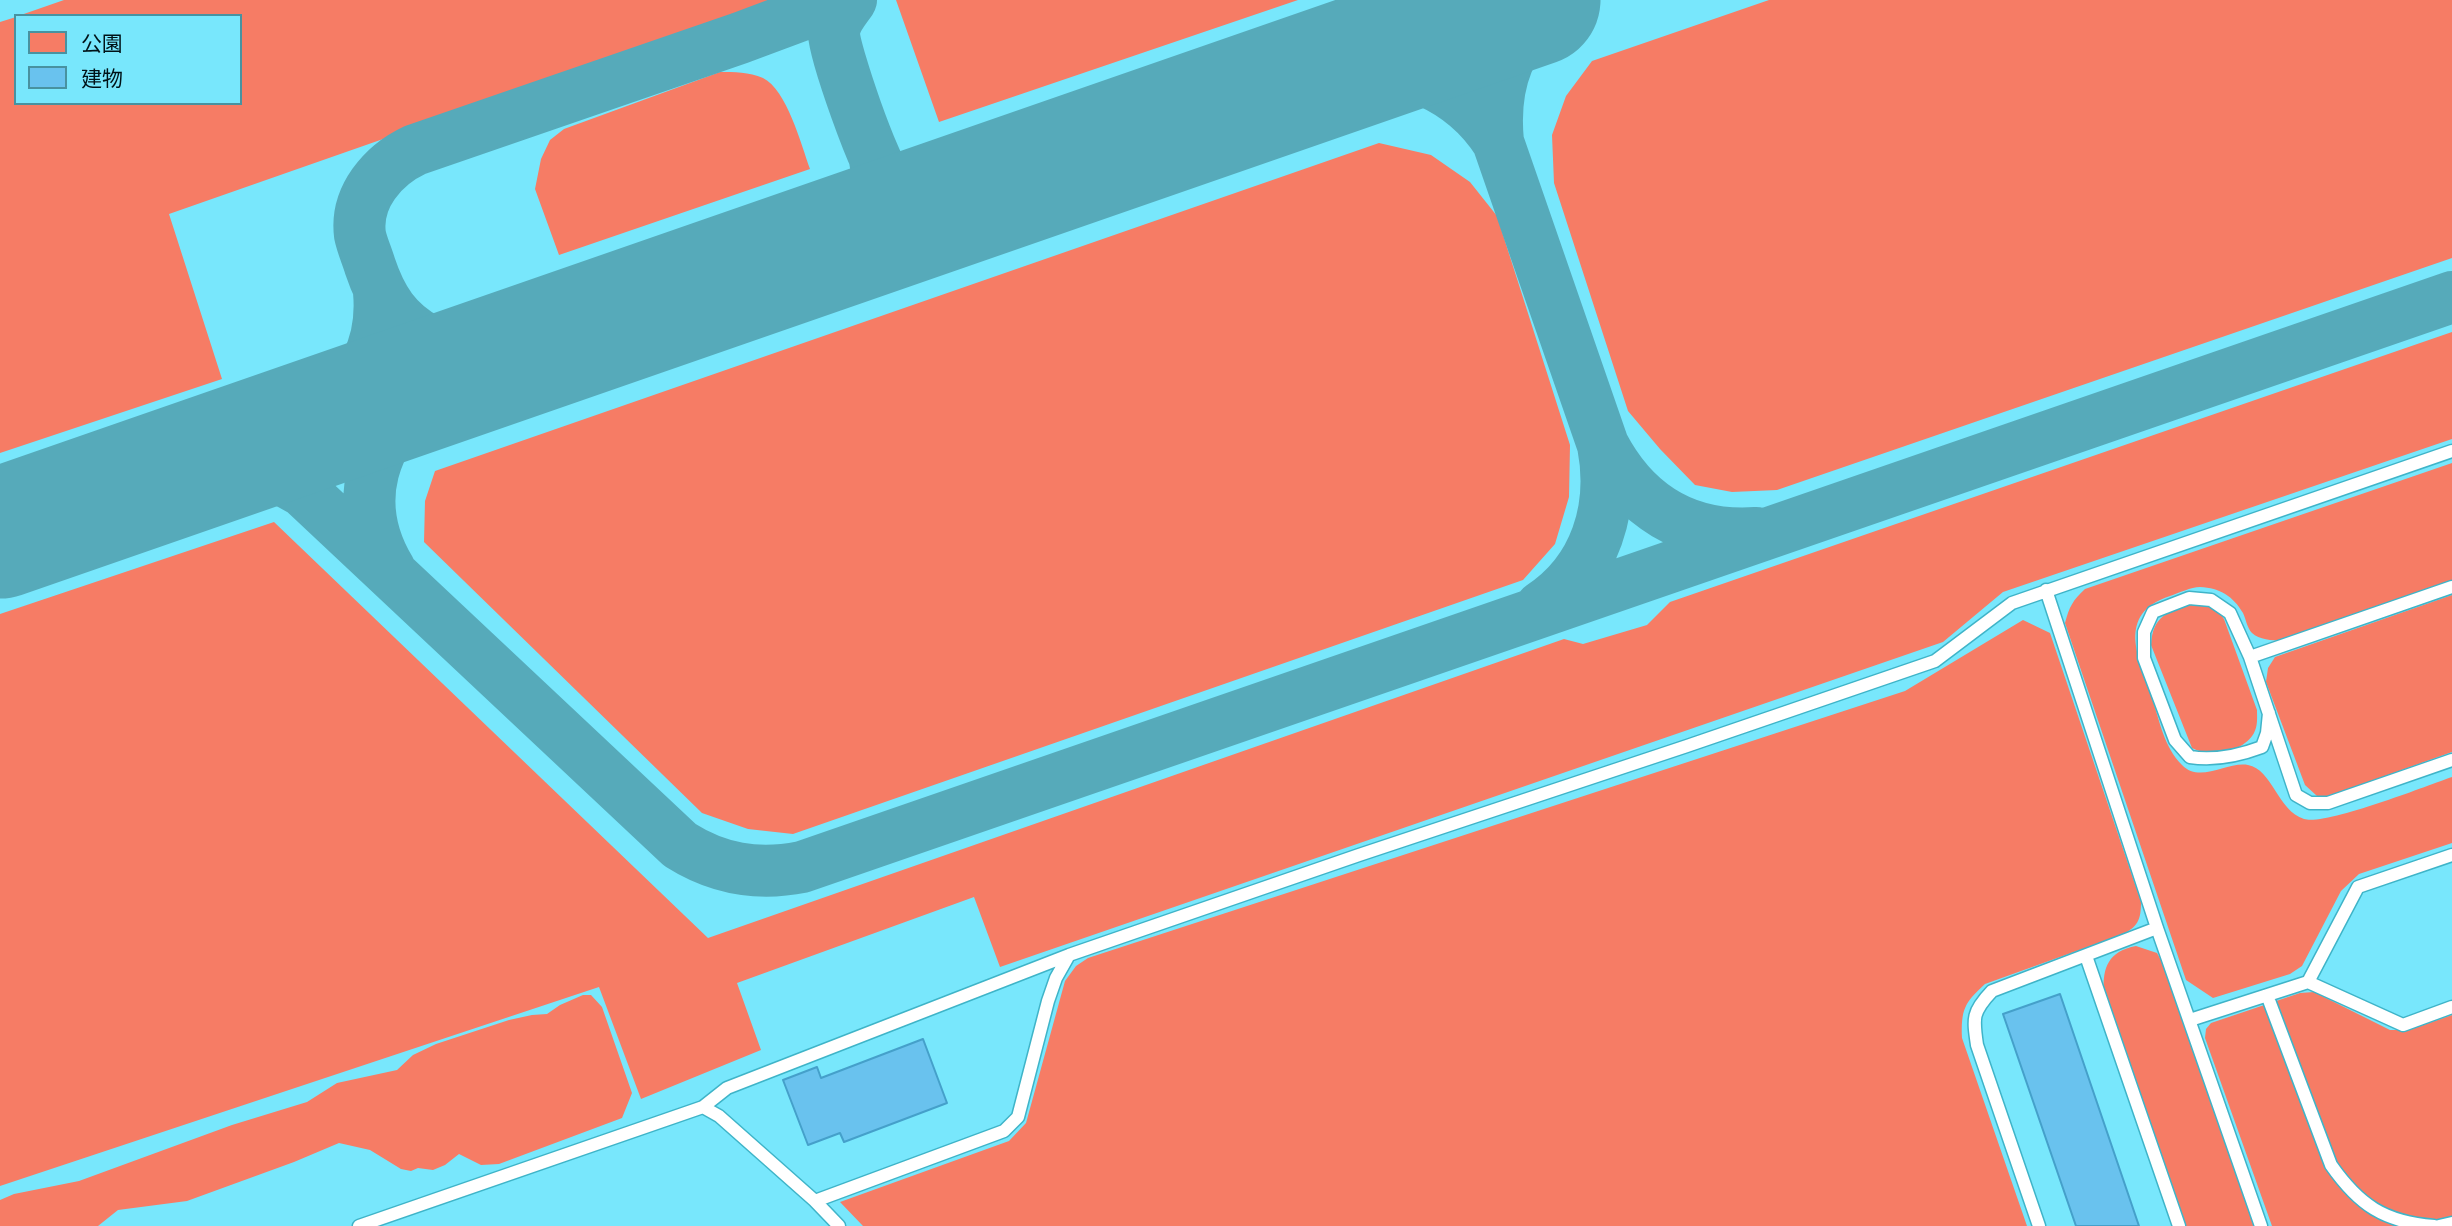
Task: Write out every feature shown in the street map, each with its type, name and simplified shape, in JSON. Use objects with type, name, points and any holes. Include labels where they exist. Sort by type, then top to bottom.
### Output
[{"type":"lane","points":[[359,1226],[703,1107],[727,1088],[1069,956],[1935,661],[2012,603],[2452,450]]},
{"type":"lane","points":[[2250,657],[2452,587]]},
{"type":"lane","points":[[2046,590],[2157,928],[2261,1226]]},
{"type":"lane","points":[[2269,713],[2262,747],[2243,754],[2209,760],[2189,757],[2175,740],[2144,658],[2144,632],[2153,612],[2189,598],[2211,600],[2230,613],[2250,657],[2269,713],[2296,795],[2310,803],[2328,803],[2452,760]]},
{"type":"lane","points":[[2308,982],[2358,887],[2452,855]]},
{"type":"lane","points":[[2039,1226],[1977,1045],[1973,1020],[1979,1005],[1992,991],[2157,928]]},
{"type":"lane","points":[[815,1201],[1004,1131],[1018,1117],[1048,1001],[1056,978],[1069,956]]},
{"type":"lane","points":[[2086,956],[2179,1226]]},
{"type":"lane","points":[[2190,1020],[2308,982],[2403,1025],[2452,1007]]},
{"type":"lane","points":[[2267,995],[2331,1165],[2348,1189],[2380,1213],[2408,1224],[2434,1226]]},
{"type":"lane","points":[[703,1107],[719,1116],[815,1201],[839,1226]]},
{"type":"lane","points":[[2439,1226],[2452,1223]]},
{"type":"green space","points":[[64,0],[780,0],[169,214],[222,379],[0,453],[0,22],[14,18],[14,105],[242,105],[242,14],[24,14]]},
{"type":"green space","points":[[896,0],[1298,0],[939,122]]},
{"type":"green space","points":[[1769,0],[2452,0],[2452,258],[1777,490],[1732,492],[1695,485],[1628,411],[1554,183],[1552,135],[1566,96],[1592,61]]},
{"type":"green space","points":[[720,72],[752,75],[772,84],[786,105],[810,169],[559,255],[535,189],[541,159],[550,140],[564,129]]},
{"type":"green space","points":[[1379,143],[1431,155],[1470,182],[1497,216],[1570,445],[1569,497],[1555,544],[1523,580],[793,834],[748,829],[702,813],[424,542],[425,501],[435,471]]},
{"type":"green space","points":[[2452,332],[2452,439],[2003,592],[1943,642],[1000,967],[974,897],[737,983],[761,1050],[641,1099],[599,987],[0,1186],[0,614],[274,522],[708,938],[1564,639],[1583,644],[1647,625],[1670,602]]},
{"type":"green space","points":[[2452,463],[2452,582],[2282,641],[2255,635],[2250,631],[2235,602],[2220,591],[2207,588],[2189,589],[2170,596],[2153,604],[2142,614],[2137,626],[2137,653],[2163,734],[2176,758],[2189,770],[2206,772],[2240,765],[2256,768],[2295,815],[2315,820],[2353,811],[2452,777],[2452,843],[2359,874],[2341,891],[2302,966],[2290,974],[2213,998],[2186,980],[2065,623],[2070,608],[2085,589]]},
{"type":"green space","points":[[2452,595],[2452,752],[2329,796],[2317,796],[2305,785],[2266,682],[2268,668],[2275,657]]},
{"type":"green space","points":[[2192,603],[2211,606],[2224,619],[2257,710],[2254,733],[2249,740],[2234,749],[2207,753],[2192,748],[2151,645],[2158,621]]},
{"type":"green space","points":[[2023,620],[2050,633],[2141,902],[2137,922],[2127,932],[1985,984],[1965,1008],[1962,1038],[2027,1226],[863,1226],[840,1202],[1009,1141],[1026,1123],[1065,981],[1076,966],[1088,958],[1905,691]]},
{"type":"green space","points":[[2136,946],[2157,953],[2162,962],[2254,1226],[2185,1226],[2104,993],[2104,975],[2113,956]]},
{"type":"green space","points":[[2314,992],[2390,1030],[2409,1030],[2452,1015],[2452,1226],[2272,1226],[2205,1038],[2206,1029],[2211,1023],[2300,993]]},
{"type":"green space","points":[[583,995],[591,995],[602,1007],[632,1093],[622,1118],[499,1164],[481,1165],[459,1154],[433,1170],[418,1168],[411,1171],[401,1169],[370,1150],[339,1143],[187,1201],[118,1210],[98,1226],[0,1226],[0,1200],[14,1194],[79,1181],[232,1125],[307,1102],[337,1083],[397,1070],[413,1055],[436,1044],[509,1020],[547,1014]]},
{"type":"building","points":[[2060,994],[2139,1226],[2076,1226],[2003,1014]]},
{"type":"building","points":[[923,1039],[947,1103],[844,1142],[840,1133],[808,1145],[783,1080],[817,1067],[821,1078]]},
{"type":"taxiway","points":[[517,353],[471,352],[439,345],[407,326],[391,309],[374,278],[360,235],[362,208],[367,195],[382,173],[415,150],[842,0]]},
{"type":"taxiway","points":[[851,0],[838,20],[834,34],[848,86],[874,155],[888,182],[899,192],[918,202],[941,206]]},
{"type":"taxiway","points":[[1336,69],[1370,41],[1402,0]]},
{"type":"taxiway","points":[[1541,607],[1576,575],[1588,557],[1597,536],[1606,492],[1603,445],[1498,142],[1498,100],[1507,63],[1526,30],[1555,0]]},
{"type":"taxiway","points":[[1336,69],[1383,69],[1406,73],[1428,82],[1467,106],[1498,142]]},
{"type":"taxiway","points":[[845,239],[855,232],[873,205],[877,184],[875,160]]},
{"type":"taxiway","points":[[321,421],[347,393],[366,364],[378,331],[379,292]]},
{"type":"taxiway","points":[[198,464],[252,470],[278,478],[303,491],[680,845],[723,865],[754,870],[785,870],[802,867],[2452,297]]},
{"type":"taxiway","points":[[390,570],[377,544],[371,519],[369,495],[373,472],[393,427],[426,385]]},
{"type":"taxiway","points":[[1603,445],[1631,485],[1665,514],[1707,530],[1756,533]]},
{"type":"runway","points":[[0,533],[1535,0]]}]
